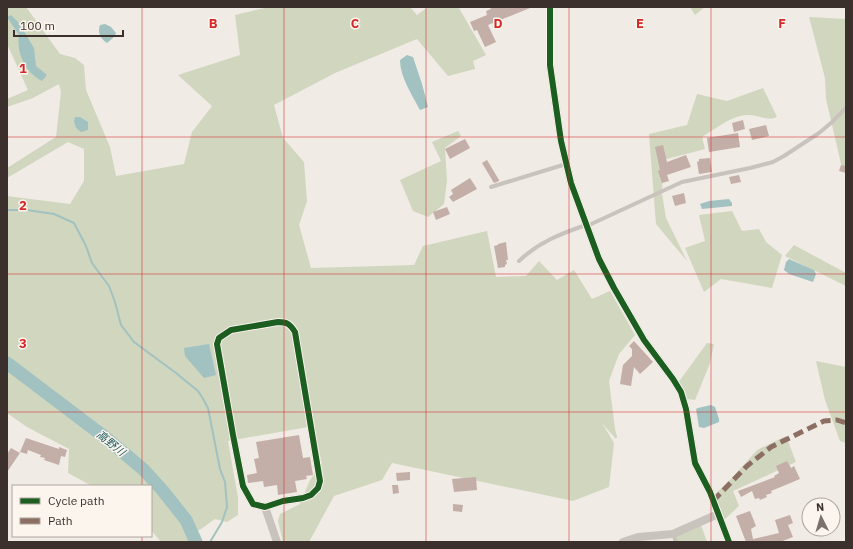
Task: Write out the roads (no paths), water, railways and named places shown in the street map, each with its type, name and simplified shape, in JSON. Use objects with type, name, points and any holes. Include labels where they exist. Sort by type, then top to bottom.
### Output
[{"type":"street","points":[[550,7],[550,65],[561,141],[571,183],[599,259],[614,288],[644,340],[673,378],[681,392],[686,409],[695,463],[710,492],[729,542]]},
{"type":"street","points":[[286,322],[295,332],[320,481],[318,488],[311,495],[265,507],[253,504],[243,486],[217,344],[219,338],[231,330],[286,322]]},
{"type":"street","points":[[265,507],[277,542]]},
{"type":"street","points":[[623,542],[638,536],[674,538],[718,514]]},
{"type":"lane","points":[[518,261],[532,248],[540,244],[586,226],[682,182],[773,162],[819,133],[846,108]]},
{"type":"lane","points":[[491,187],[566,164]]},
{"type":"water","points":[[11,15],[19,23],[34,48],[36,66],[47,75],[42,81],[31,73],[23,62],[19,49],[19,35],[7,17]]},
{"type":"water","points":[[105,24],[111,27],[116,33],[107,43],[101,38],[99,33],[100,25]]},
{"type":"water","points":[[407,55],[413,57],[428,107],[420,110],[402,73],[400,60]]},
{"type":"water","points":[[75,117],[80,117],[88,122],[88,130],[81,132],[76,128],[74,121]]},
{"type":"water","points":[[729,199],[732,206],[702,209],[700,204],[709,201]]},
{"type":"water","points":[[789,259],[814,270],[816,274],[813,282],[789,274],[784,270],[786,262]]},
{"type":"water","points":[[209,344],[216,375],[204,378],[185,356],[184,348]]},
{"type":"water","points":[[711,405],[715,407],[719,422],[704,428],[699,427],[696,409]]},
{"type":"waterway","points":[[7,210],[27,210],[54,214],[74,223],[86,246],[92,263],[109,286],[121,325],[134,342],[176,373],[198,391],[202,397],[208,408],[220,469],[225,482],[227,507],[222,522],[210,542]]},
{"type":"waterway","name":"高野川","points":[[7,363],[106,438],[144,470],[186,520],[196,542]]}]
